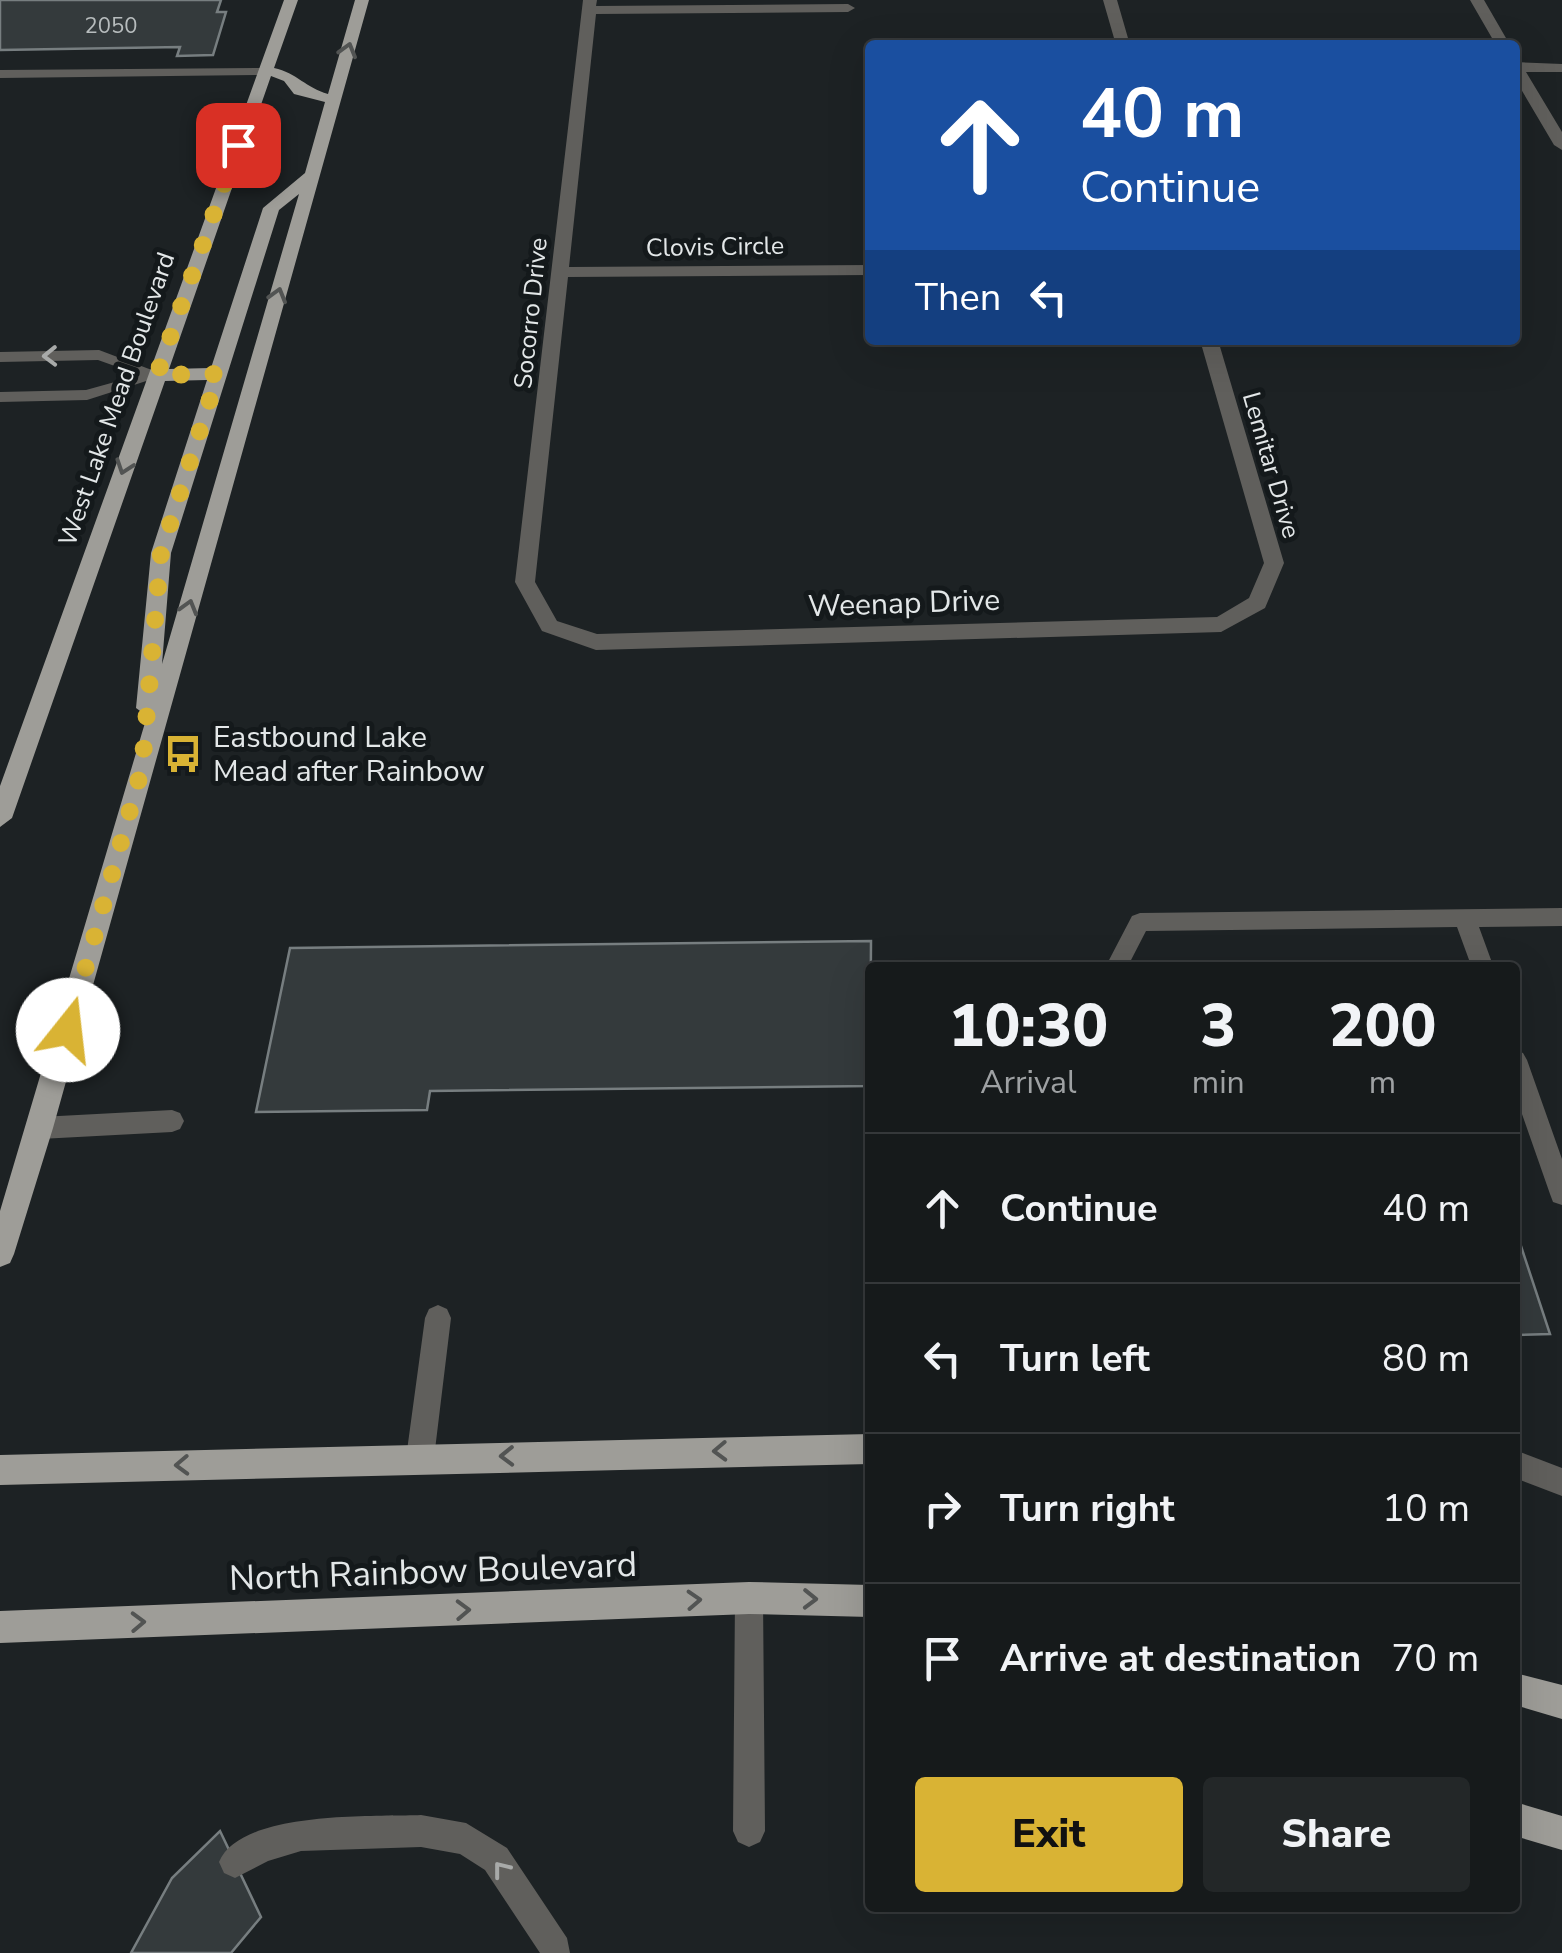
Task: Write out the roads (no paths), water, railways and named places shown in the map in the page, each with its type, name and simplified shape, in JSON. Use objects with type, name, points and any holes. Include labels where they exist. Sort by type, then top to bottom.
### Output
[{"type":"main road","name":"West Lake Mead Boulevard","points":[[0,818],[291,0]]},
{"type":"main road","points":[[0,1254],[40,1128],[362,0]]},
{"type":"main road","points":[[264,71],[292,78],[299,92],[334,100]]},
{"type":"main road","points":[[142,768],[161,553],[271,208],[312,175]]},
{"type":"main road","points":[[157,375],[218,374]]},
{"type":"main road","points":[[0,1470],[865,1449]]},
{"type":"main road","name":"North Rainbow Boulevard","points":[[0,1628],[750,1598],[865,1601]]},
{"type":"main road","points":[[1520,1690],[1562,1702]]},
{"type":"main road","points":[[1520,1820],[1562,1833]]},
{"type":"street","points":[[1110,0],[1122,40]]},
{"type":"street","points":[[1478,0],[1500,40]]},
{"type":"street","points":[[589,5],[848,8]]},
{"type":"street","name":"Socorro Drive","points":[[549,626],[525,582],[589,5]]},
{"type":"street","points":[[1520,67],[1562,68]]},
{"type":"street","points":[[1520,74],[1562,145]]},
{"type":"street","name":"Clovis Circle","points":[[560,272],[865,270]]},
{"type":"street","name":"Lemitar Drive","points":[[1210,345],[1274,563],[1258,603]]},
{"type":"street","name":"Weenap Drive","points":[[549,626],[596,642],[1222,624],[1258,603]]},
{"type":"lane","points":[[0,74],[264,71]]},
{"type":"lane","points":[[0,357],[100,355],[157,375]]},
{"type":"lane","points":[[0,397],[87,396],[157,375]]},
{"type":"lane","points":[[1119,962],[1140,922],[1562,917]]},
{"type":"lane","points":[[1466,918],[1480,962]]},
{"type":"lane","points":[[1520,1074],[1562,1194]]},
{"type":"lane","points":[[40,1128],[172,1120]]},
{"type":"lane","points":[[420,1458],[438,1318]]},
{"type":"lane","points":[[1520,1466],[1562,1482]]},
{"type":"lane","points":[[749,1831],[750,1598]]},
{"type":"lane","points":[[235,1862],[260,1847],[301,1835],[421,1831],[466,1839],[496,1858],[556,1949]]},
{"type":"place","name":"Eastbound Lake Mead after Rainbow","points":[[183,754]]}]
